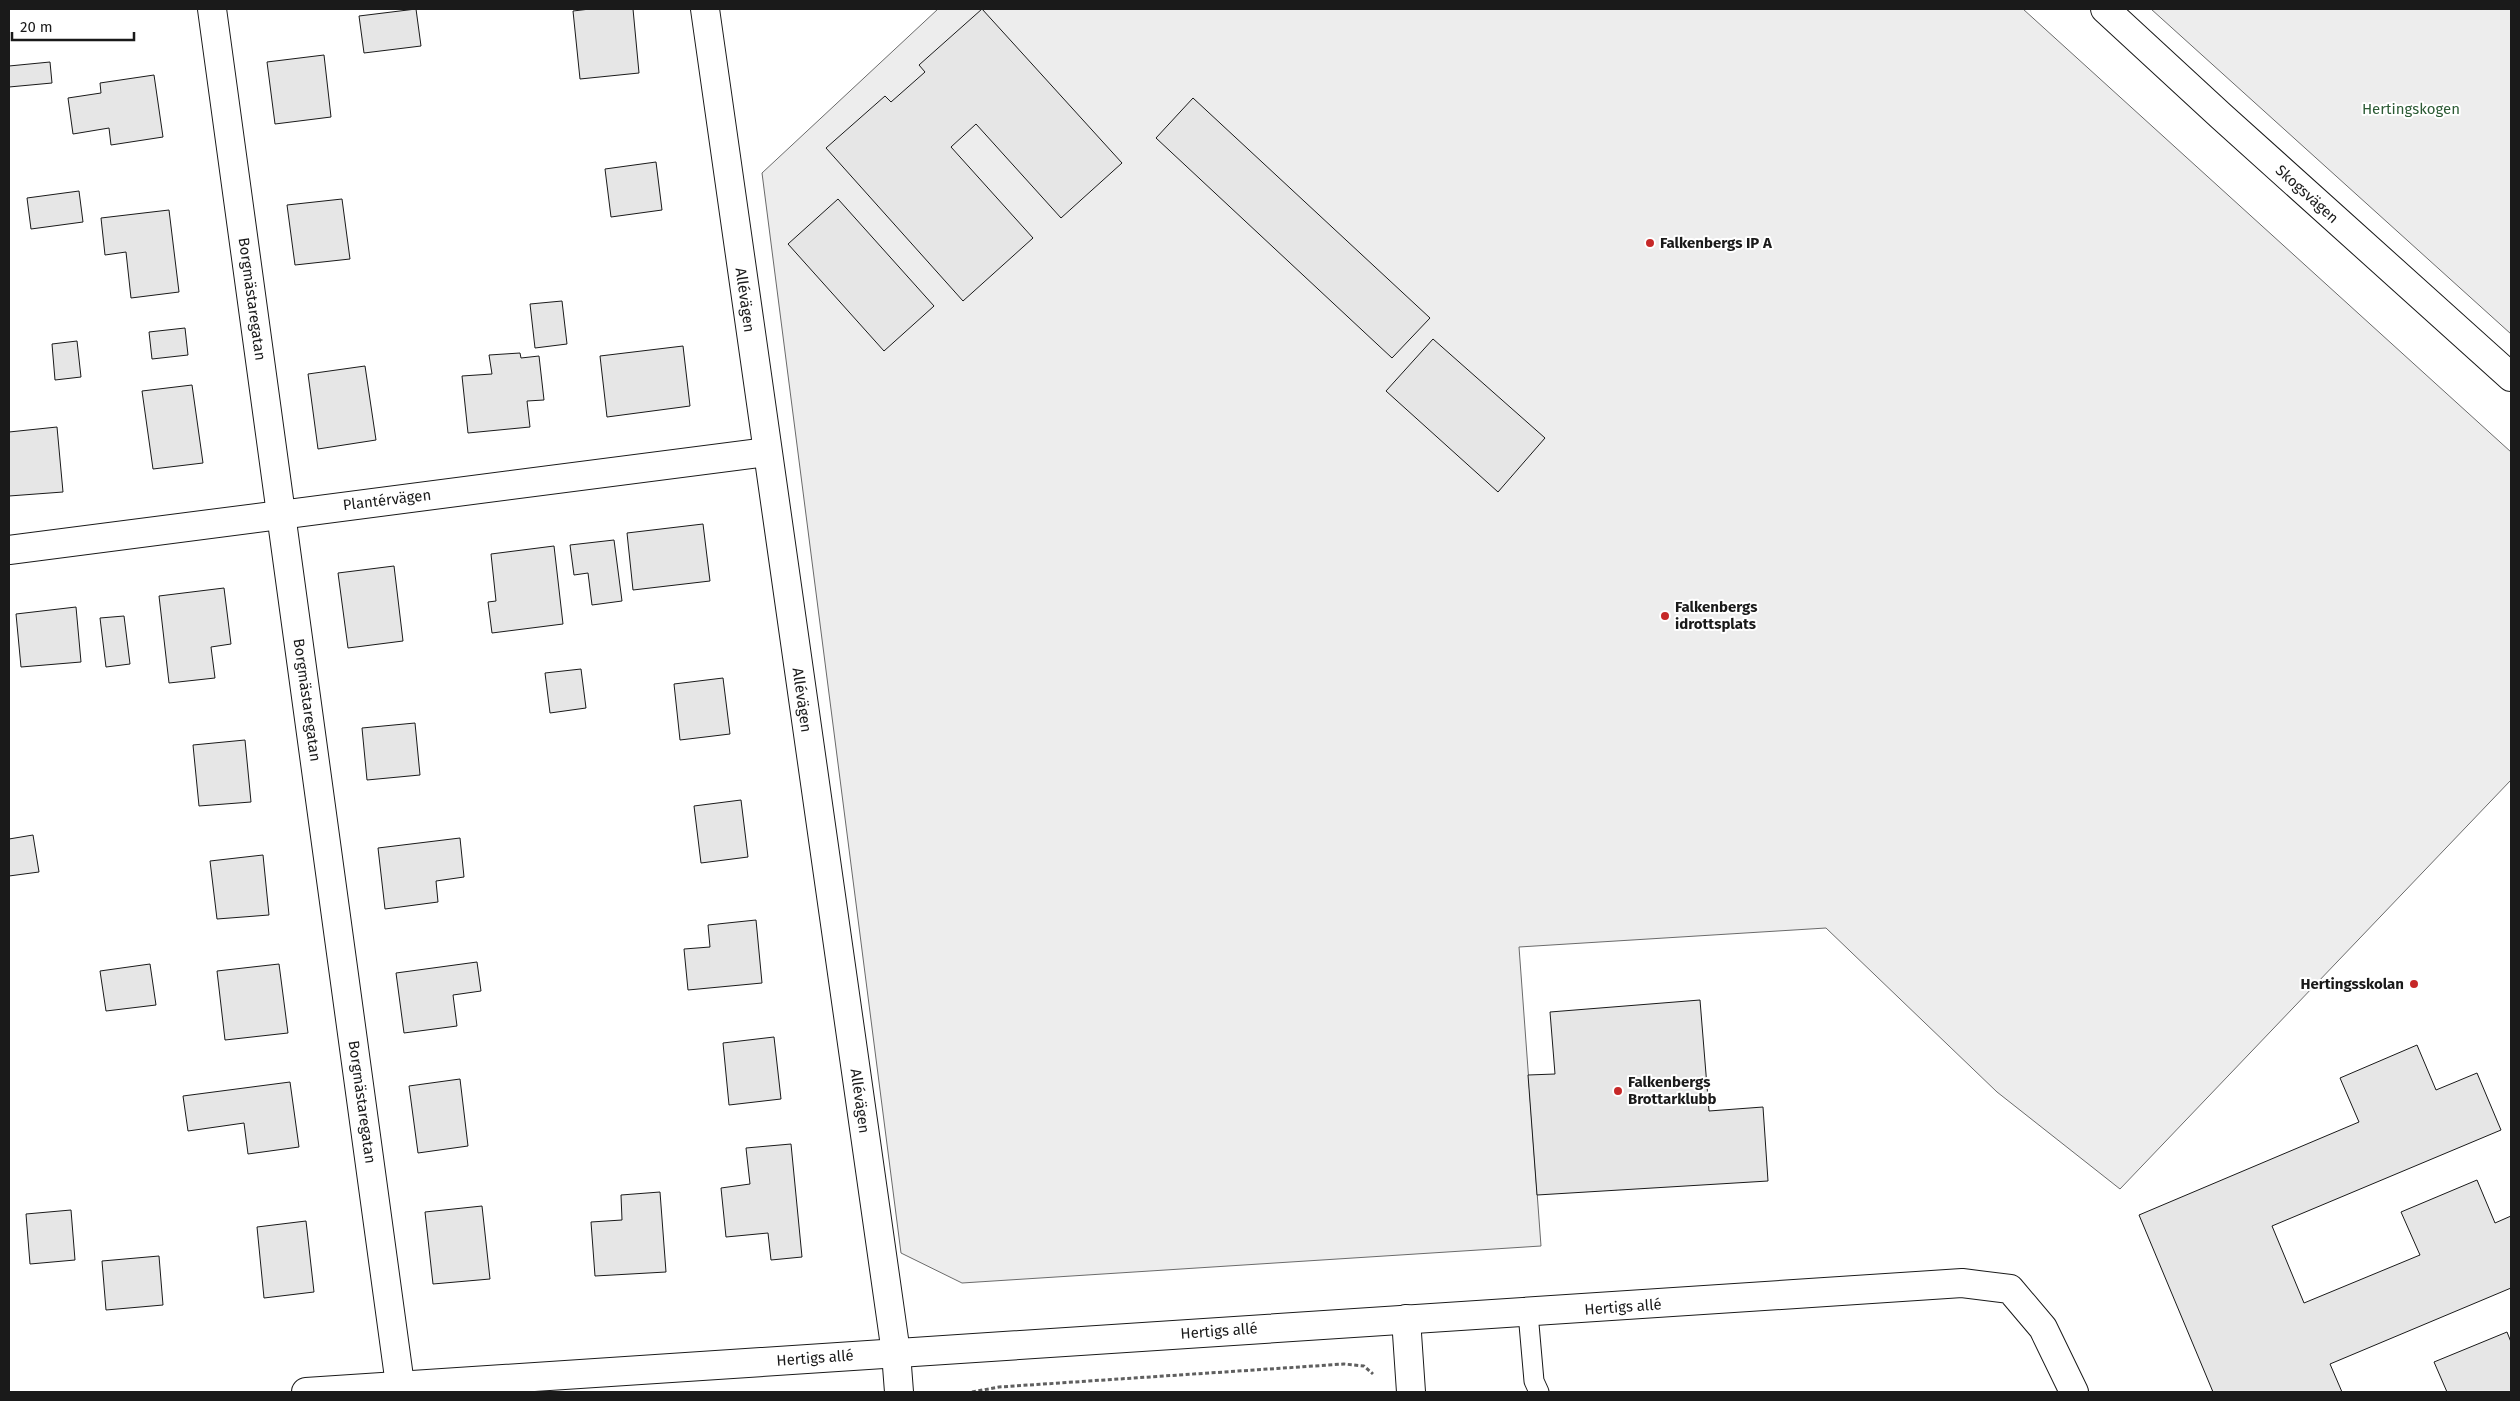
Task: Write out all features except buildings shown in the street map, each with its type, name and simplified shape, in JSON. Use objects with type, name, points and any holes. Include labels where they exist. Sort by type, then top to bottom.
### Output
[{"type":"street","name":"Borgmästaregatan","points":[[212,9],[401,1388]]},
{"type":"street","name":"Allévägen","points":[[705,9],[766,452],[896,1353],[899,1392]]},
{"type":"street","name":"Skogsvägen","points":[[2105,9],[2221,116],[2511,376]]},
{"type":"street","name":"Plantérvägen","points":[[9,550],[281,513],[766,452]]},
{"type":"street","name":"Hertigs allé","points":[[306,1392],[401,1388],[896,1353],[1962,1283],[2010,1289],[2043,1328],[2074,1392]]},
{"type":"street","points":[[1406,1319],[1411,1392]]},
{"type":"lane","points":[[1528,1313],[1534,1381],[1539,1392]]},
{"type":"path","points":[[972,1392],[999,1387],[1344,1364],[1364,1366],[1374,1375]]},
{"type":"green space","name":"Falkenbergs idrottsplats","points":[[938,9],[2023,9],[2511,452],[2511,780],[2120,1189],[1997,1092],[1826,928],[1519,947],[1541,1246],[962,1283],[901,1253],[762,173]]},
{"type":"green space","name":"Hertingskogen","points":[[2151,9],[2511,9],[2511,334]]},
{"type":"place","name":"Falkenbergs IP A","points":[[1650,243]]},
{"type":"place","name":"Falkenbergs idrottsplats","points":[[1665,616]]},
{"type":"place","name":"Hertingsskolan","points":[[2414,984]]},
{"type":"place","name":"Falkenbergs Brottarklubb","points":[[1618,1091]]}]
